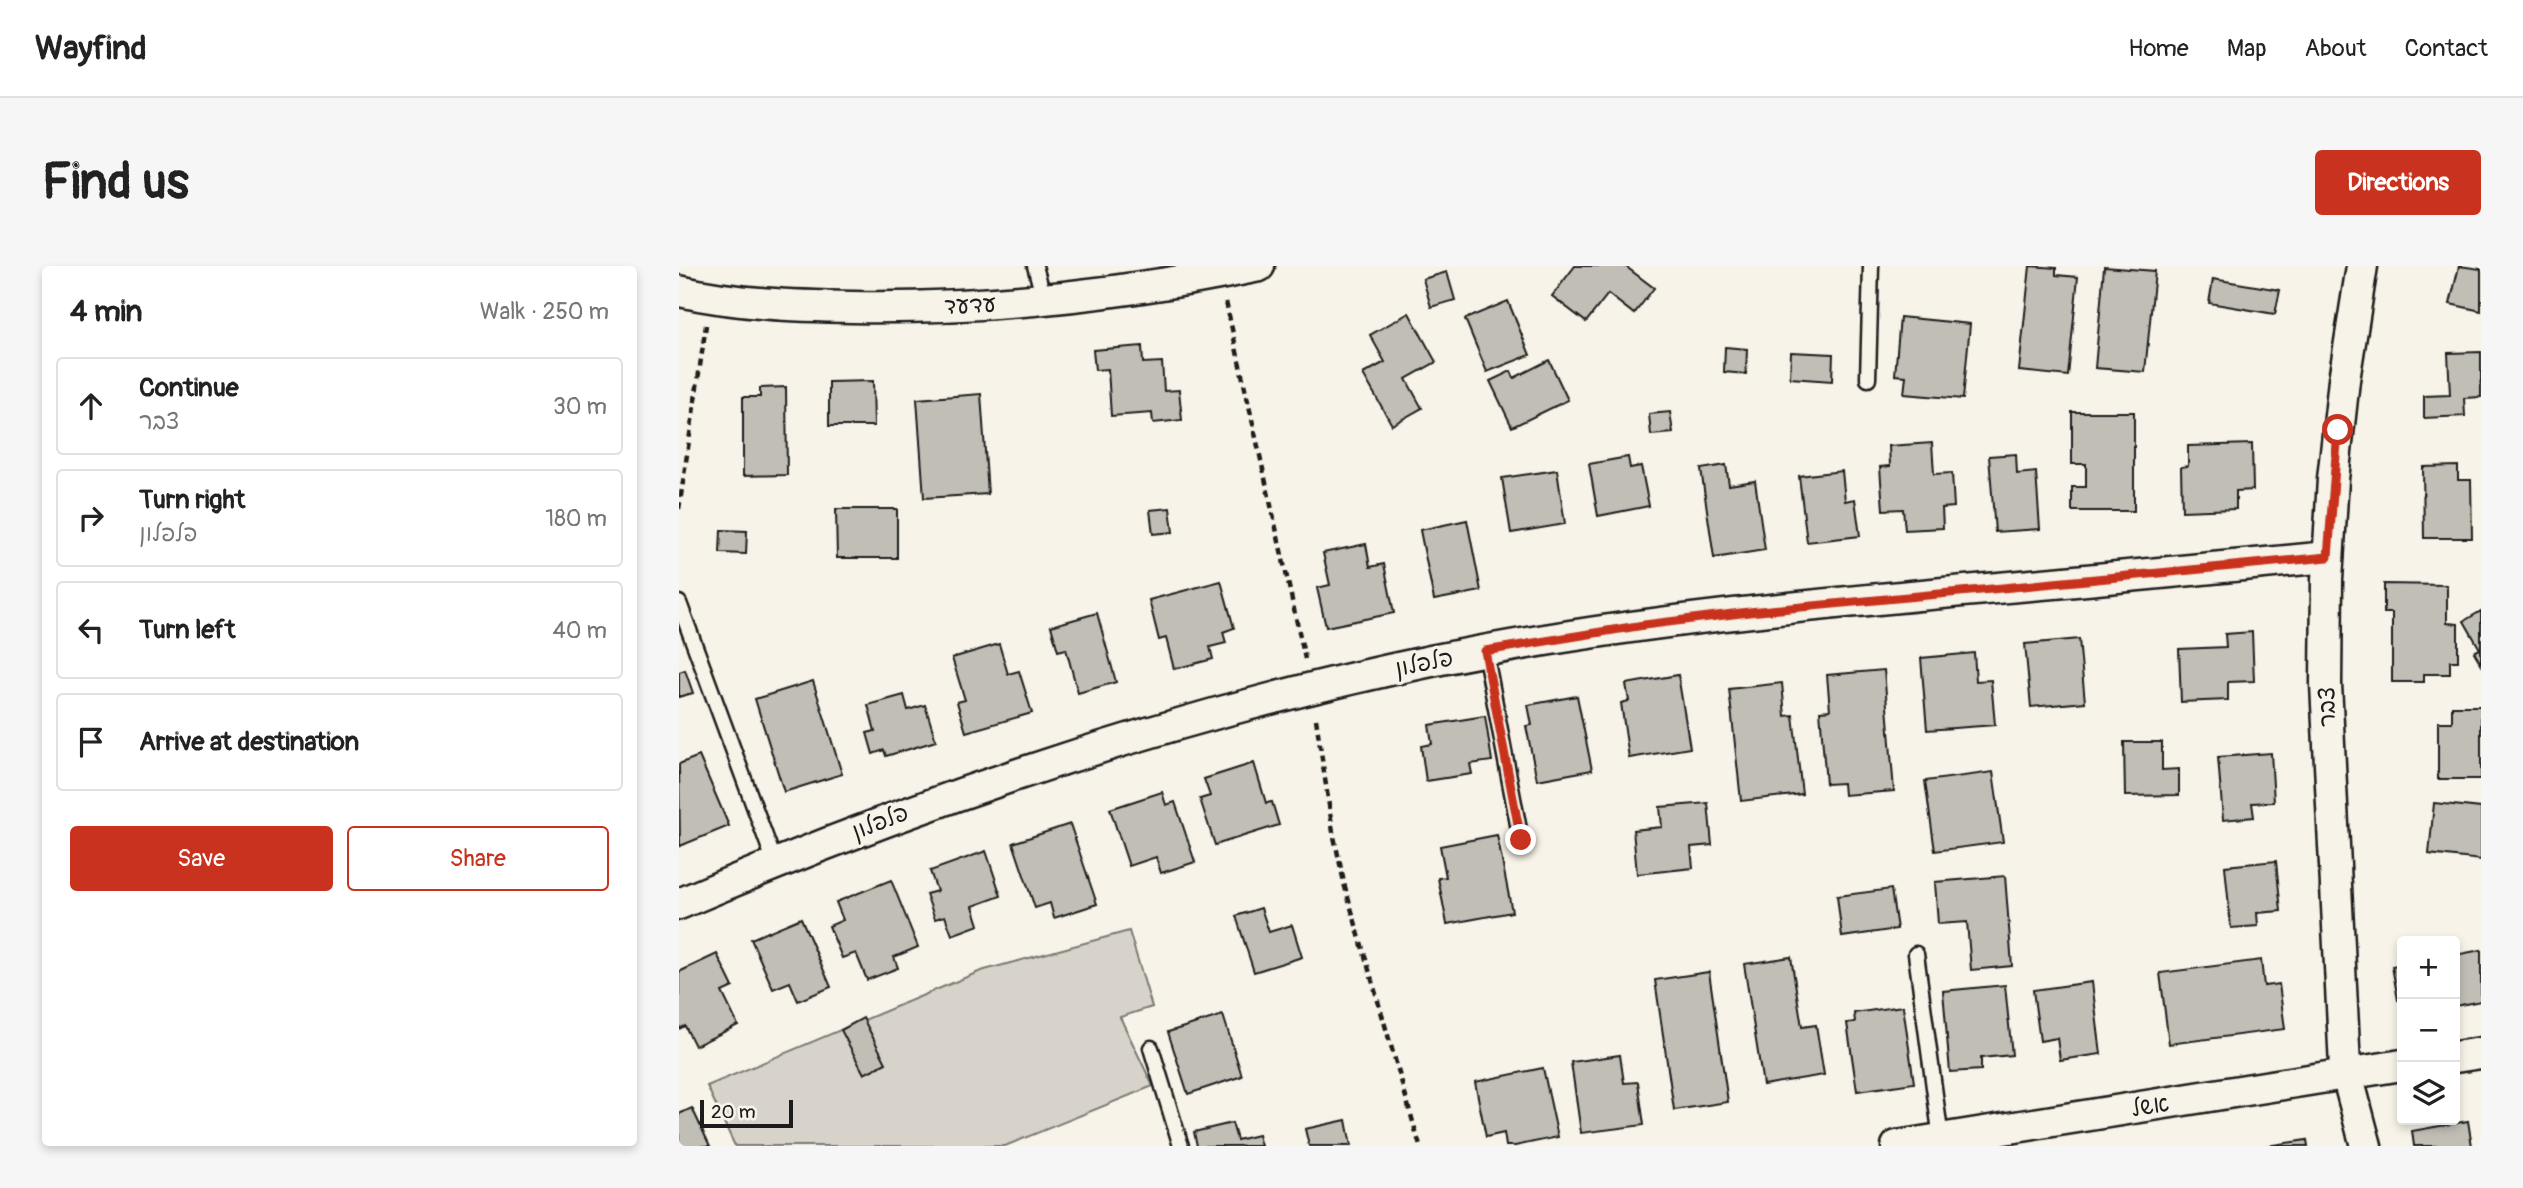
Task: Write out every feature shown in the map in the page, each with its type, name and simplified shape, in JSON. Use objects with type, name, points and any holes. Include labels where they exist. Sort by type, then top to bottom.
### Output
[{"type":"street","name":"צבר","points":[[2362,266],[2338,430],[2328,557],[2327,740],[2345,1067],[2366,1146]]},
{"type":"street","name":"עדעד","points":[[679,291],[710,297],[814,307],[977,305],[1139,288],[1248,267]]},
{"type":"street","name":"פלפלון","points":[[679,904],[879,822],[995,780],[1113,742],[1311,687],[1485,651],[1644,625],[1749,612],[2328,557]]},
{"type":"street","points":[[2460,1056],[2481,1053]]},
{"type":"street","name":"אשל","points":[[1897,1146],[2397,1066]]},
{"type":"lane","points":[[1035,266],[1044,299]]},
{"type":"lane","points":[[1868,379],[1871,266]]},
{"type":"lane","points":[[679,603],[685,638],[775,863]]},
{"type":"lane","points":[[1485,651],[1521,840]]},
{"type":"lane","points":[[1916,954],[1941,1139]]},
{"type":"lane","points":[[1151,1048],[1181,1146]]},
{"type":"path","points":[[679,509],[710,297]]},
{"type":"shaded area","points":[[1129,931],[1152,1007],[1120,1017],[1153,1086],[1005,1146],[735,1146],[707,1086],[981,971]]},
{"type":"building","points":[[1575,266],[1625,266],[1654,288],[1634,314],[1608,294],[1586,322],[1552,296]]},
{"type":"building","points":[[2030,266],[2056,268],[2056,275],[2078,277],[2068,376],[2019,371]]},
{"type":"building","points":[[2459,266],[2481,269],[2481,311],[2450,304]]},
{"type":"building","points":[[2104,267],[2155,271],[2145,372],[2095,368]]},
{"type":"building","points":[[1447,272],[1455,300],[1431,307],[1423,279]]},
{"type":"building","points":[[2213,279],[2280,290],[2275,314],[2209,303]]},
{"type":"building","points":[[1508,301],[1530,355],[1487,372],[1465,319]]},
{"type":"building","points":[[1409,313],[1436,362],[1406,379],[1422,408],[1392,425],[1363,374],[1385,362],[1370,335]]},
{"type":"building","points":[[1900,317],[1970,324],[1963,399],[1904,394],[1906,376],[1895,375]]},
{"type":"building","points":[[1142,346],[1143,363],[1162,362],[1164,391],[1179,390],[1182,420],[1153,423],[1152,413],[1111,416],[1108,369],[1095,370],[1093,350]]},
{"type":"building","points":[[1725,347],[1747,349],[1746,374],[1724,372]]},
{"type":"building","points":[[1791,352],[1833,354],[1832,381],[1790,378]]},
{"type":"building","points":[[2481,352],[2481,397],[2464,398],[2465,416],[2424,418],[2424,396],[2450,395],[2448,353]]},
{"type":"building","points":[[1549,360],[1568,400],[1512,427],[1490,381],[1511,371],[1514,378]]},
{"type":"building","points":[[873,381],[874,426],[829,426],[829,382]]},
{"type":"building","points":[[786,387],[787,475],[743,476],[743,397],[760,397],[760,388]]},
{"type":"building","points":[[981,394],[988,494],[924,498],[917,399]]},
{"type":"building","points":[[1670,412],[1673,433],[1651,435],[1649,414]]},
{"type":"building","points":[[2072,412],[2134,412],[2134,511],[2072,511],[2072,487],[2086,487],[2086,464],[2072,464]]},
{"type":"building","points":[[1932,443],[1934,474],[1952,473],[1954,507],[1942,508],[1943,528],[1905,530],[1903,509],[1883,510],[1880,467],[1890,466],[1889,446]]},
{"type":"building","points":[[2252,444],[2253,490],[2236,491],[2236,509],[2182,511],[2181,467],[2188,466],[2188,446]]},
{"type":"building","points":[[2016,454],[2017,474],[2036,472],[2040,529],[1995,532],[1989,456]]},
{"type":"building","points":[[1628,457],[1630,468],[1641,466],[1649,506],[1598,516],[1589,464]]},
{"type":"building","points":[[1726,465],[1729,485],[1755,481],[1765,550],[1714,558],[1701,469]]},
{"type":"building","points":[[2458,466],[2458,480],[2471,480],[2472,538],[2424,538],[2423,467]]},
{"type":"building","points":[[1557,470],[1565,524],[1511,533],[1502,478]]},
{"type":"building","points":[[1842,471],[1845,501],[1855,499],[1860,536],[1807,542],[1799,476]]},
{"type":"building","points":[[1170,508],[1173,532],[1153,534],[1150,510]]},
{"type":"building","points":[[836,509],[897,509],[897,558],[837,558]]},
{"type":"building","points":[[1467,520],[1481,591],[1434,600],[1420,530]]},
{"type":"building","points":[[721,530],[747,531],[746,554],[720,553]]},
{"type":"building","points":[[1366,544],[1370,567],[1384,564],[1394,613],[1326,627],[1317,588],[1330,585],[1323,553]]},
{"type":"building","points":[[1221,581],[1234,628],[1223,632],[1226,643],[1210,647],[1213,659],[1174,669],[1166,638],[1159,640],[1149,600]]},
{"type":"building","points":[[2384,584],[2447,585],[2447,623],[2458,624],[2458,661],[2450,661],[2450,674],[2424,674],[2424,682],[2392,682],[2392,613],[2384,613]]},
{"type":"building","points":[[2481,611],[2481,664],[2474,652],[2480,649],[2464,621]]},
{"type":"building","points":[[1097,613],[1116,682],[1078,693],[1066,649],[1058,651],[1051,626]]},
{"type":"building","points":[[2252,632],[2254,681],[2228,682],[2228,700],[2181,702],[2179,649],[2226,647],[2225,634]]},
{"type":"building","points":[[2079,639],[2085,702],[2031,707],[2025,644]]},
{"type":"building","points":[[999,644],[1008,674],[1019,671],[1032,713],[966,732],[957,702],[965,700],[952,658]]},
{"type":"building","points":[[1974,653],[1976,681],[1991,680],[1995,725],[1927,730],[1921,658]]},
{"type":"building","points":[[685,670],[693,693],[679,697],[679,672]]},
{"type":"building","points":[[1884,670],[1894,791],[1844,795],[1843,783],[1826,784],[1820,711],[1830,710],[1827,675]]},
{"type":"building","points":[[1678,675],[1690,748],[1629,758],[1621,703],[1629,701],[1626,684]]},
{"type":"building","points":[[813,681],[842,774],[784,792],[755,699]]},
{"type":"building","points":[[1782,683],[1785,716],[1793,715],[1802,794],[1741,801],[1729,689]]},
{"type":"building","points":[[904,695],[908,710],[925,705],[936,741],[886,756],[884,750],[873,754],[867,733],[875,731],[868,705]]},
{"type":"building","points":[[1577,696],[1592,770],[1537,780],[1526,726],[1532,725],[1528,705]]},
{"type":"building","points":[[2452,706],[2481,706],[2481,779],[2438,779],[2438,722],[2452,722]]},
{"type":"building","points":[[1485,716],[1492,761],[1470,764],[1472,774],[1426,781],[1421,746],[1432,744],[1429,725]]},
{"type":"building","points":[[2124,742],[2162,742],[2162,770],[2179,769],[2179,795],[2125,796]]},
{"type":"building","points":[[2271,753],[2274,802],[2252,803],[2254,817],[2223,820],[2218,757]]},
{"type":"building","points":[[699,756],[729,826],[680,846],[679,764]]},
{"type":"building","points":[[1254,763],[1266,803],[1272,802],[1279,825],[1215,845],[1200,799],[1210,796],[1204,779]]},
{"type":"building","points":[[1993,772],[2003,842],[1935,851],[1925,781]]},
{"type":"building","points":[[1162,792],[1166,805],[1175,802],[1195,862],[1161,873],[1156,857],[1129,866],[1110,809]]},
{"type":"building","points":[[1708,803],[1712,845],[1691,847],[1693,868],[1637,874],[1633,830],[1662,827],[1660,807]]},
{"type":"building","points":[[2434,803],[2481,808],[2481,860],[2429,854]]},
{"type":"building","points":[[1070,824],[1097,904],[1054,918],[1050,903],[1035,908],[1013,843]]},
{"type":"building","points":[[1497,835],[1512,912],[1447,924],[1438,878],[1446,877],[1440,846]]},
{"type":"building","points":[[986,851],[1001,896],[973,906],[979,925],[952,935],[945,916],[935,919],[926,894],[937,891],[930,871]]},
{"type":"building","points":[[2276,861],[2281,911],[2257,913],[2258,926],[2231,928],[2225,866]]},
{"type":"building","points":[[2005,876],[2012,966],[1971,970],[1967,922],[1938,924],[1935,882]]},
{"type":"building","points":[[891,880],[918,947],[894,957],[898,968],[867,980],[856,953],[842,958],[829,926],[843,920],[836,902]]},
{"type":"building","points":[[1891,889],[1897,929],[1842,937],[1837,896]]},
{"type":"building","points":[[1261,908],[1269,932],[1292,925],[1302,957],[1254,972],[1236,916]]},
{"type":"building","points":[[801,918],[831,987],[798,1001],[790,982],[773,989],[751,939]]},
{"type":"building","points":[[2481,950],[2481,1001],[2460,1005],[2460,954]]},
{"type":"building","points":[[717,954],[733,987],[722,992],[738,1025],[695,1046],[685,1026],[679,1029],[679,972]]},
{"type":"building","points":[[1791,957],[1802,1027],[1816,1025],[1824,1075],[1763,1085],[1744,964]]},
{"type":"building","points":[[2261,960],[2264,986],[2279,984],[2285,1029],[2169,1044],[2160,973]]},
{"type":"building","points":[[2397,965],[2397,994],[2392,966]]},
{"type":"building","points":[[1709,972],[1728,1102],[1674,1110],[1655,980]]},
{"type":"building","points":[[2092,982],[2101,1054],[2060,1060],[2057,1038],[2040,1041],[2033,990]]},
{"type":"building","points":[[2005,985],[2012,1055],[1981,1058],[1981,1070],[1950,1072],[1943,991]]},
{"type":"building","points":[[1903,1006],[1914,1083],[1857,1091],[1847,1023],[1855,1022],[1854,1013]]},
{"type":"building","points":[[1223,1015],[1242,1076],[1188,1094],[1168,1032]]},
{"type":"building","points":[[863,1018],[886,1063],[864,1074],[841,1030]]},
{"type":"building","points":[[1620,1055],[1624,1083],[1638,1082],[1644,1125],[1581,1133],[1571,1062]]},
{"type":"building","points":[[1543,1068],[1558,1137],[1506,1146],[1504,1133],[1486,1137],[1475,1082]]},
{"type":"building","points":[[692,1108],[710,1146],[679,1146],[679,1114]]},
{"type":"building","points":[[1346,1120],[1351,1146],[1309,1146],[1305,1129]]},
{"type":"building","points":[[2468,1121],[2472,1146],[2414,1146],[2412,1131],[2460,1125],[2460,1122]]},
{"type":"building","points":[[1232,1123],[1237,1140],[1258,1135],[1261,1146],[1197,1146],[1194,1132]]},
{"type":"building","points":[[2307,1140],[2308,1146],[2266,1146]]},
{"type":"route","points":[[1521,840],[1485,651],[1644,625],[1854,600],[2328,557],[2338,430]]}]
